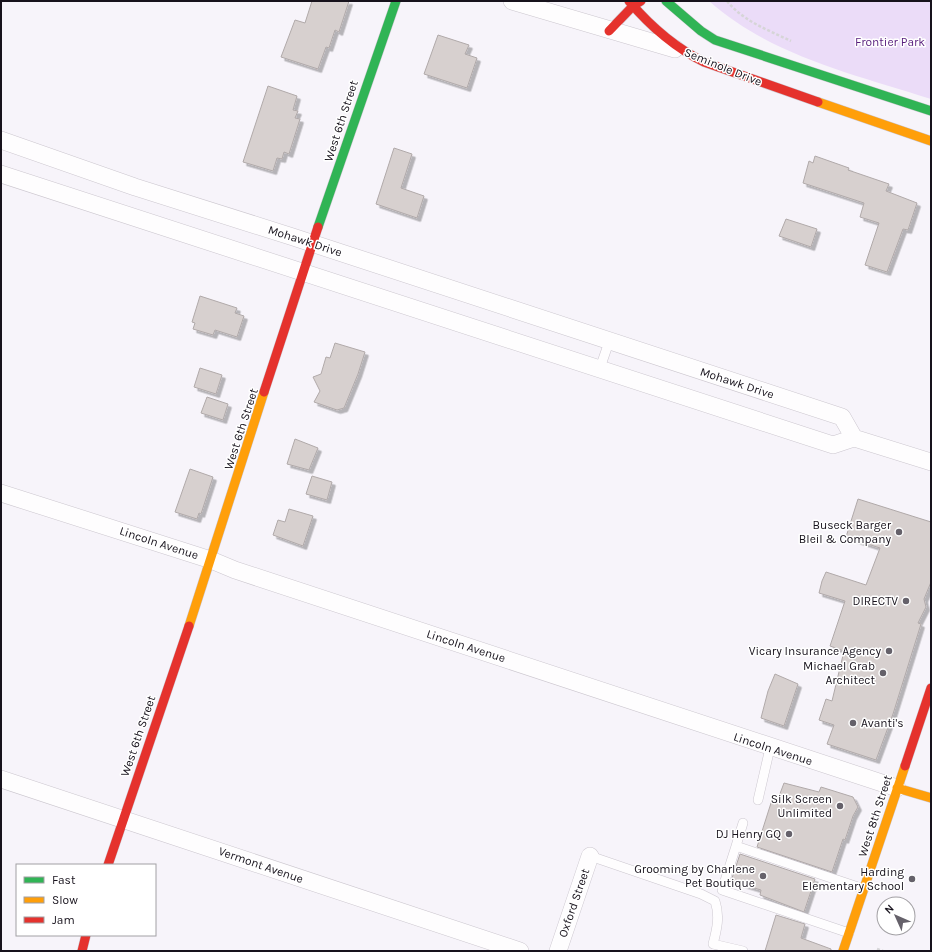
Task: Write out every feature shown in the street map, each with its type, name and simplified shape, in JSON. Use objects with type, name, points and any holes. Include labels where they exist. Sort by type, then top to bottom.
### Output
[{"type":"street","name":"West 6th Street","points":[[108,864],[122,818],[211,560],[303,272],[380,43],[396,1]]},
{"type":"street","name":"Seminole Drive","points":[[512,1],[609,31],[678,50],[718,68],[931,141]]},
{"type":"street","points":[[616,1],[634,3],[663,38],[678,50]]},
{"type":"street","name":"Seminole Drive","points":[[666,1],[682,17],[701,32],[715,40],[931,111]]},
{"type":"street","points":[[609,31],[634,3]]},
{"type":"street","name":"Mohawk Drive","points":[[1,140],[135,187],[842,417],[854,438]]},
{"type":"street","points":[[1,174],[833,445],[854,438],[931,462]]},
{"type":"street","name":"Lincoln Avenue","points":[[1,493],[211,560],[235,570],[770,748],[931,798]]},
{"type":"street","name":"West 8th Street","points":[[843,951],[931,688]]},
{"type":"street","name":"Vermont Avenue","points":[[1,779],[520,951]]},
{"type":"street","name":"Oxford Street","points":[[558,951],[590,856]]},
{"type":"street","points":[[82,951],[86,936]]},
{"type":"lane","points":[[600,368],[609,342]]},
{"type":"lane","points":[[919,724],[931,728]]},
{"type":"lane","points":[[758,800],[770,748]]},
{"type":"lane","points":[[744,823],[722,890],[849,933]]},
{"type":"lane","points":[[736,846],[864,889]]},
{"type":"lane","points":[[590,856],[701,894],[715,901],[718,910],[718,929],[713,944],[731,950],[743,951]]},
{"type":"path","points":[[727,1],[736,12]]},
{"type":"path","points":[[877,949],[883,951]]},
{"type":"green space","name":"Frontier Park","points":[[709,1],[931,1],[931,99],[843,72],[786,50],[733,20]]},
{"type":"building","points":[[312,1],[349,1],[339,32],[335,30],[329,48],[326,47],[318,69],[281,57],[295,20],[305,23]]},
{"type":"building","points":[[438,35],[469,45],[465,54],[477,58],[467,88],[424,74]]},
{"type":"building","points":[[268,86],[297,96],[293,110],[298,111],[295,118],[300,119],[289,154],[284,152],[282,159],[277,158],[273,171],[243,162]]},
{"type":"building","points":[[394,148],[412,154],[401,188],[424,196],[417,218],[376,204]]},
{"type":"building","points":[[815,156],[849,168],[848,170],[889,184],[886,191],[917,203],[908,230],[903,229],[887,272],[865,265],[879,223],[860,217],[864,203],[803,183],[809,161],[813,163]]},
{"type":"building","points":[[786,219],[817,229],[811,247],[779,236]]},
{"type":"building","points":[[200,296],[237,308],[235,313],[244,316],[237,337],[215,330],[213,335],[193,329],[195,323],[192,322]]},
{"type":"building","points":[[335,343],[365,352],[344,408],[337,410],[314,402],[320,391],[313,377],[321,374],[326,357],[330,358]]},
{"type":"building","points":[[200,368],[222,375],[216,394],[194,387]]},
{"type":"building","points":[[207,397],[228,404],[223,420],[201,413]]},
{"type":"building","points":[[295,439],[318,448],[309,470],[287,464]]},
{"type":"building","points":[[190,469],[213,477],[201,514],[199,513],[197,519],[175,512]]},
{"type":"building","points":[[312,476],[332,482],[327,500],[306,494]]},
{"type":"building","points":[[858,499],[931,522],[931,582],[924,599],[926,607],[918,623],[921,624],[893,714],[876,760],[827,744],[834,725],[819,720],[826,699],[832,701],[844,651],[830,646],[845,601],[819,593],[822,581],[826,572],[866,585],[880,548],[846,537]]},
{"type":"building","points":[[289,509],[313,516],[303,546],[273,535],[278,520],[285,522]]},
{"type":"building","points":[[775,674],[798,684],[784,726],[761,718],[768,691]]},
{"type":"building","points":[[784,783],[819,792],[821,787],[853,797],[858,807],[853,816],[845,840],[843,839],[832,872],[757,847],[771,803],[774,798],[778,799]]},
{"type":"building","points":[[740,854],[815,879],[804,912],[760,895],[761,890],[731,881]]},
{"type":"building","points":[[776,915],[805,924],[801,938],[831,949],[831,951],[765,951]]},
{"type":"traffic: fast","points":[[318,227],[396,1]]},
{"type":"traffic: fast","points":[[666,1],[701,31],[715,40],[931,111]]},
{"type":"traffic: slow","points":[[818,102],[931,141]]},
{"type":"traffic: slow","points":[[189,626],[264,392]]},
{"type":"traffic: slow","points":[[843,951],[905,766]]},
{"type":"traffic: slow","points":[[897,788],[931,798]]},
{"type":"traffic: jam","points":[[629,1],[664,36],[683,50],[704,62],[818,102]]},
{"type":"traffic: jam","points":[[609,31],[633,6],[641,1]]},
{"type":"traffic: jam","points":[[264,392],[318,227]]},
{"type":"traffic: jam","points":[[108,864],[189,626]]},
{"type":"traffic: jam","points":[[905,766],[931,688]]},
{"type":"traffic: jam","points":[[82,951],[86,936]]},
{"type":"place","name":"Buseck Barger Bleil & Company","points":[[899,532]]},
{"type":"place","name":"DIRECTV","points":[[906,601]]},
{"type":"place","name":"Vicary Insurance Agency","points":[[889,651]]},
{"type":"place","name":"Michael Grab Architect","points":[[883,673]]},
{"type":"place","name":"Avanti's","points":[[853,723]]},
{"type":"place","name":"Silk Screen Unlimited","points":[[840,806]]},
{"type":"place","name":"DJ Henry GQ","points":[[789,834]]},
{"type":"place","name":"Grooming by Charlene Pet Boutique","points":[[763,876]]},
{"type":"place","name":"Harding Elementary School","points":[[912,879]]}]
